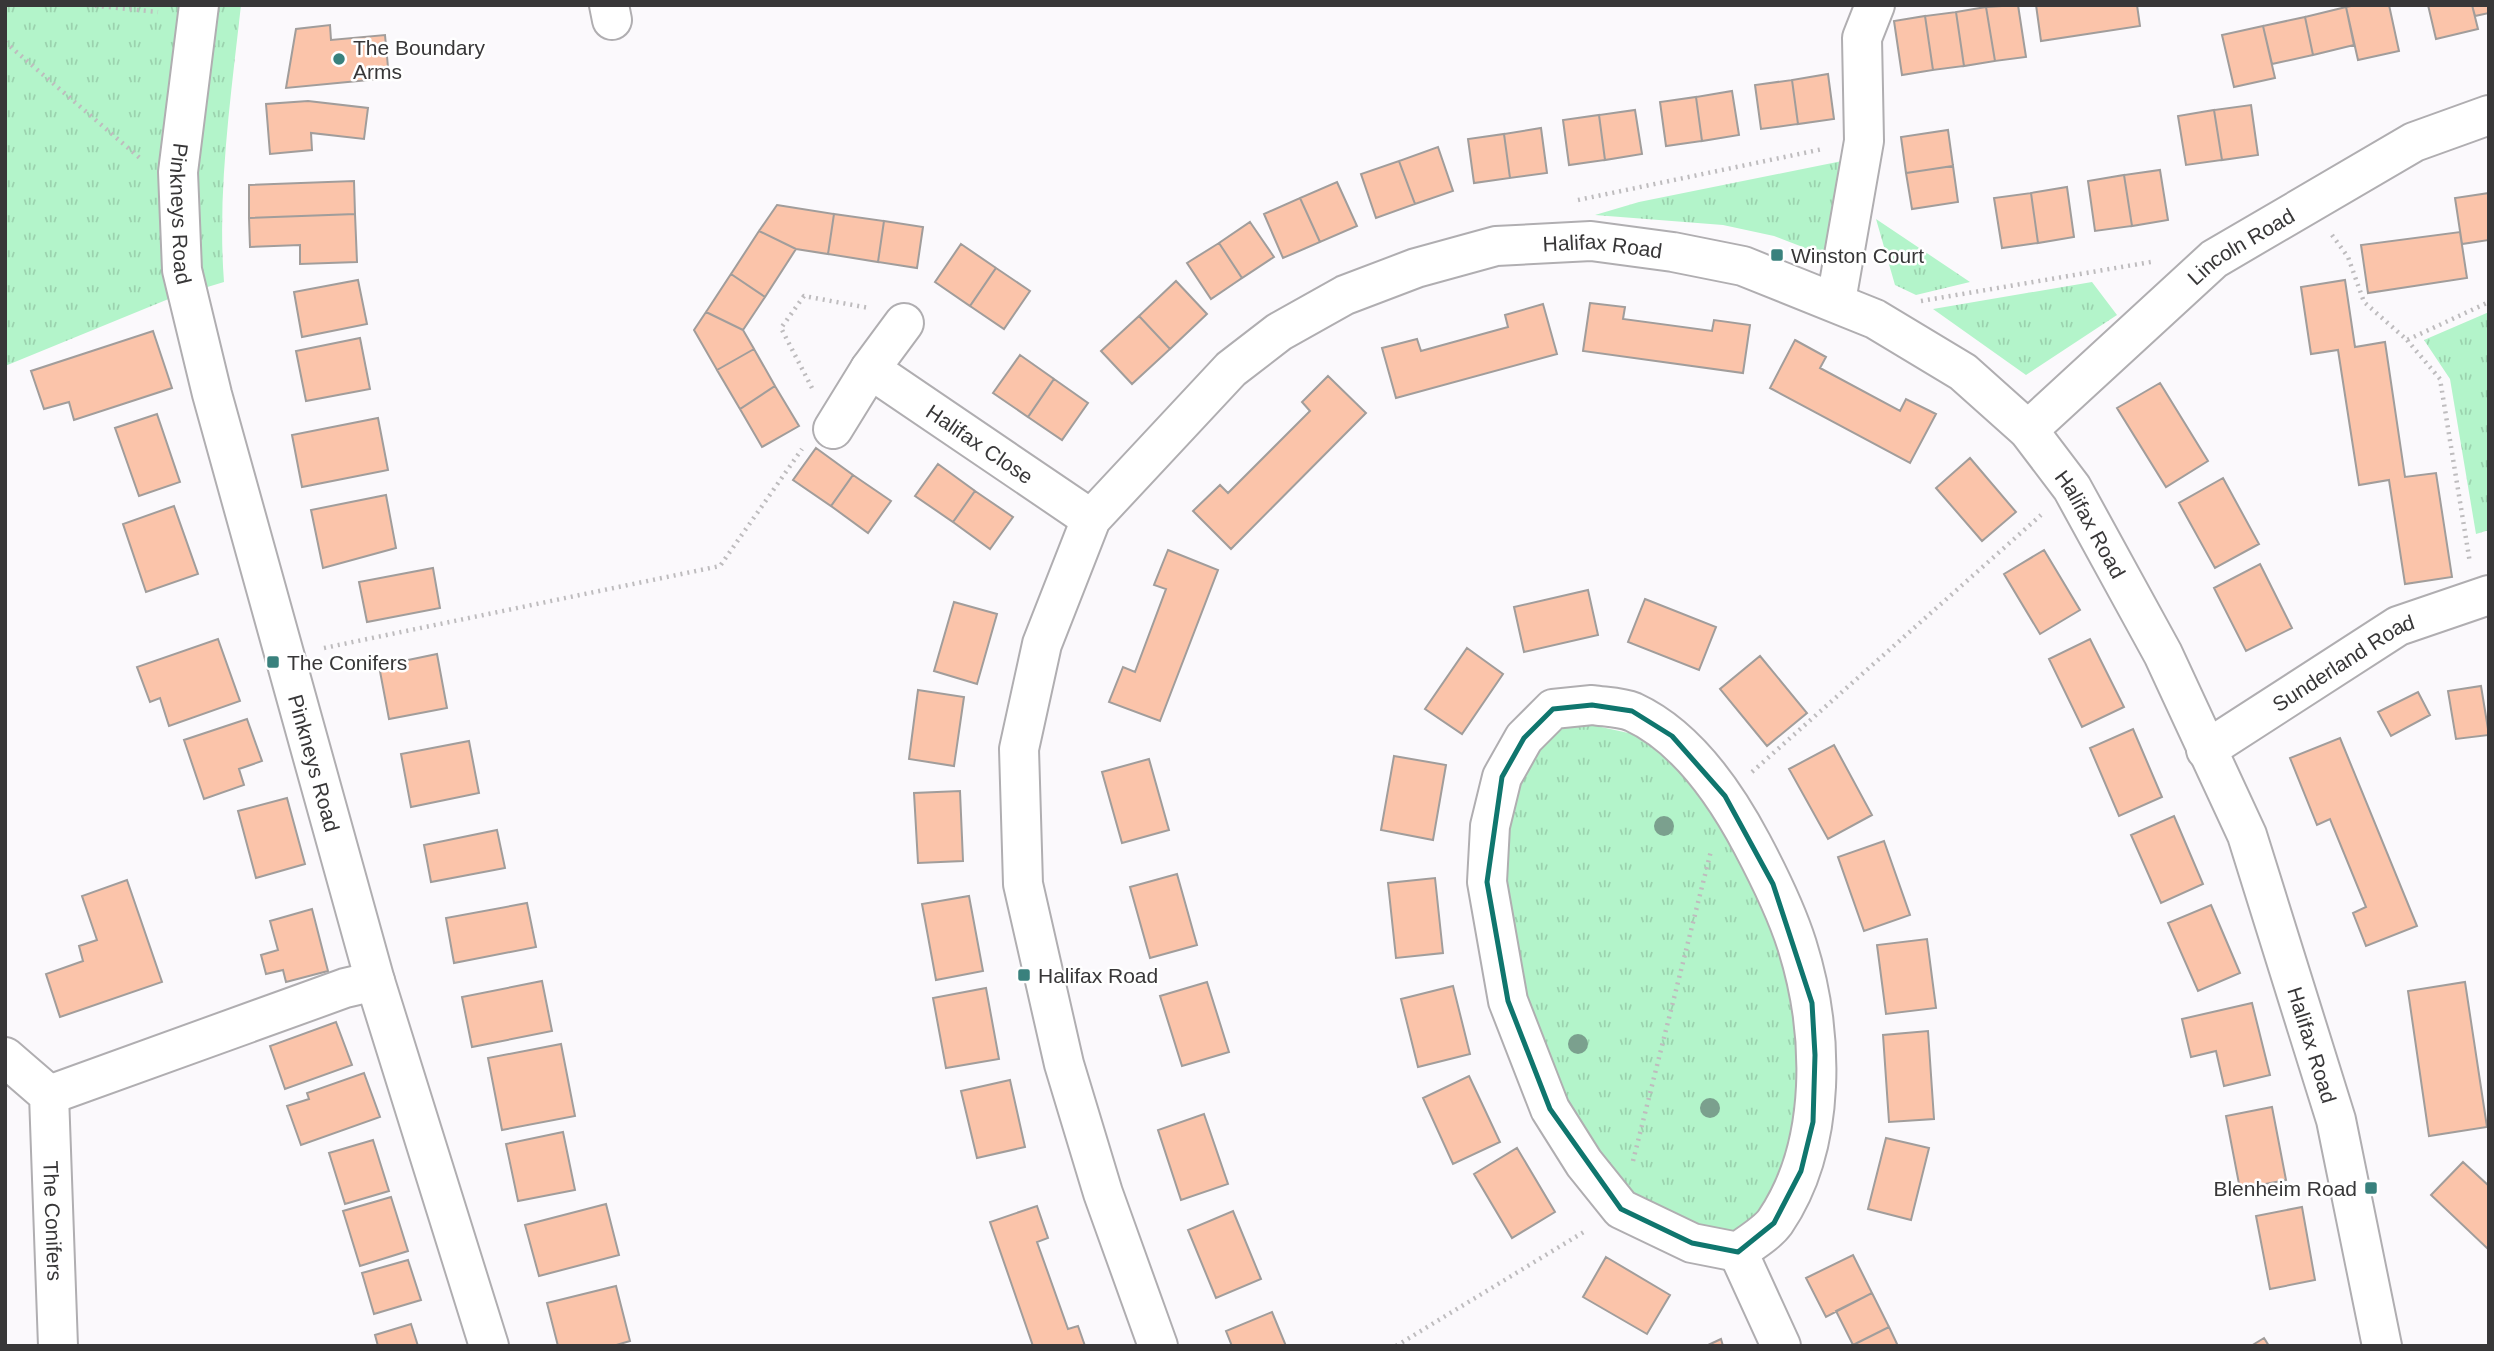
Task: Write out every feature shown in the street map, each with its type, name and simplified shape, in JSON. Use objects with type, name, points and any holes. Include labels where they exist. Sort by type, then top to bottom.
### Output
[{"type":"street","points":[[1836,301],[1864,141],[1862,38],[1875,5]]},
{"type":"street","name":"Pinkneys Road","points":[[198,10],[178,173],[182,270],[212,394],[375,981],[489,1346]]},
{"type":"street","name":"Lincoln Road","points":[[2028,430],[2214,259],[2414,142],[2489,116]]},
{"type":"street","name":"Halifax Road","points":[[1158,1346],[1102,1193],[1064,1064],[1023,884],[1019,749],[1042,644],[1091,519],[1231,369],[1279,332],[1345,295],[1416,268],[1496,246],[1591,241],[1673,252],[1743,267],[1836,301],[1875,319],[1963,372],[2028,430],[2072,488],[2163,654],[2247,835],[2336,1120],[2382,1346]]},
{"type":"street","points":[[833,429],[870,369],[904,323]]},
{"type":"street","name":"Halifax Close","points":[[870,369],[1091,519]]},
{"type":"street","name":"Sunderland Road","points":[[2206,750],[2398,626],[2482,597]]},
{"type":"street","points":[[1592,705],[1632,711],[1672,736],[1725,796],[1773,884],[1797,945],[1812,1003],[1815,1055],[1813,1122],[1801,1171],[1774,1223],[1738,1252],[1692,1243],[1621,1209],[1584,1163],[1550,1108],[1508,1001],[1487,882],[1490,826],[1502,777],[1524,738],[1553,709],[1592,705]]},
{"type":"street","points":[[5,1057],[49,1095],[345,988],[375,981]]},
{"type":"street","name":"The Conifers","points":[[49,1095],[58,1346]]},
{"type":"street","points":[[1738,1252],[1780,1346]]},
{"type":"path","points":[[88,5],[198,10]]},
{"type":"path","points":[[5,42],[139,158],[178,173]]},
{"type":"path","points":[[1576,200],[1864,141]]},
{"type":"path","points":[[2307,205],[2348,257],[2364,302],[2407,340],[2440,379],[2482,597]]},
{"type":"path","points":[[1875,319],[1926,299],[2173,259],[2214,259]]},
{"type":"path","points":[[2407,340],[2489,302]]},
{"type":"path","points":[[285,657],[720,566],[809,438],[833,429]]},
{"type":"path","points":[[1396,1346],[1621,1209],[1725,796],[2072,488]]},
{"type":"highlighted area","points":[[1592,705],[1632,711],[1672,736],[1725,796],[1773,884],[1812,1003],[1815,1055],[1813,1122],[1801,1171],[1774,1223],[1738,1252],[1692,1243],[1621,1209],[1550,1109],[1508,1001],[1487,882],[1502,777],[1524,738],[1553,709]]},
{"type":"green space","points":[[5,5],[241,5],[224,178],[224,282],[171,298],[5,366]]},
{"type":"green space","points":[[1847,160],[1826,256],[1774,236],[1723,225],[1595,215],[1639,202]]},
{"type":"green space","points":[[1876,219],[1970,282],[1916,295],[1895,285]]},
{"type":"green space","points":[[2092,282],[2117,315],[2026,375],[1933,309]]},
{"type":"green space","points":[[2489,312],[2489,530],[2476,534],[2450,379],[2424,340]]},
{"type":"green space","points":[[1561,725],[1592,725],[1633,734],[1670,756],[1710,798],[1768,904],[1800,1011],[1799,1126],[1766,1215],[1735,1239],[1668,1216],[1637,1200],[1609,1170],[1582,1130],[1536,1031],[1508,925],[1503,877],[1505,836],[1512,804],[1529,760]]},
{"type":"building","points":[[2018,5],[2026,57],[1995,61],[1986,7]]},
{"type":"building","points":[[2036,5],[2137,5],[2140,26],[2041,41]]},
{"type":"building","points":[[2389,5],[2399,51],[2358,60],[2346,7]]},
{"type":"building","points":[[2428,5],[2472,5],[2478,29],[2436,39]]},
{"type":"building","points":[[2472,5],[2489,5],[2489,13],[2475,16]]},
{"type":"building","points":[[1986,7],[1995,61],[1964,66],[1956,12]]},
{"type":"building","points":[[2346,7],[2354,45],[2313,55],[2305,17]]},
{"type":"building","points":[[1956,12],[1964,66],[1933,70],[1925,16]]},
{"type":"building","points":[[1925,16],[1933,70],[1902,75],[1894,21]]},
{"type":"building","points":[[2305,17],[2313,55],[2272,64],[2263,26]]},
{"type":"building","name":"The Boundary Arms","points":[[330,25],[331,40],[385,35],[389,78],[286,88],[296,29]]},
{"type":"building","points":[[2263,26],[2275,78],[2234,87],[2222,35]]},
{"type":"building","points":[[1828,74],[1834,119],[1798,124],[1792,80]]},
{"type":"building","points":[[1792,80],[1798,124],[1761,129],[1755,85]]},
{"type":"building","points":[[1732,91],[1739,135],[1702,141],[1696,97]]},
{"type":"building","points":[[1696,97],[1702,141],[1666,146],[1660,102]]},
{"type":"building","points":[[308,101],[368,108],[364,139],[311,133],[312,150],[270,154],[266,104]]},
{"type":"building","points":[[2251,105],[2258,155],[2222,160],[2214,110]]},
{"type":"building","points":[[1635,110],[1642,154],[1605,160],[1599,115]]},
{"type":"building","points":[[2214,110],[2222,160],[2186,165],[2178,116]]},
{"type":"building","points":[[1599,115],[1605,160],[1569,165],[1563,120]]},
{"type":"building","points":[[1541,128],[1547,173],[1510,178],[1504,134]]},
{"type":"building","points":[[1948,130],[1953,166],[1906,173],[1901,137]]},
{"type":"building","points":[[1504,134],[1510,178],[1474,183],[1468,139]]},
{"type":"building","points":[[1438,147],[1453,191],[1415,204],[1399,161]]},
{"type":"building","points":[[1399,161],[1415,204],[1376,218],[1361,174]]},
{"type":"building","points":[[1953,166],[1958,202],[1912,209],[1906,173]]},
{"type":"building","points":[[2160,170],[2168,220],[2132,226],[2124,175]]},
{"type":"building","points":[[2124,175],[2132,226],[2095,231],[2088,181]]},
{"type":"building","points":[[354,181],[355,214],[249,218],[249,185]]},
{"type":"building","points":[[1337,182],[1357,226],[1320,242],[1300,198]]},
{"type":"building","points":[[2067,187],[2074,237],[2038,243],[2031,193]]},
{"type":"building","points":[[2031,193],[2038,243],[2002,248],[1994,198]]},
{"type":"building","points":[[2489,193],[2489,240],[2462,244],[2455,198]]},
{"type":"building","points":[[1300,198],[1320,242],[1283,258],[1264,214]]},
{"type":"building","points":[[777,205],[834,214],[828,254],[796,249],[759,231]]},
{"type":"building","points":[[355,214],[357,262],[300,264],[300,245],[250,247],[249,218]]},
{"type":"building","points":[[834,214],[884,221],[878,262],[828,254]]},
{"type":"building","points":[[884,221],[923,227],[917,268],[878,262]]},
{"type":"building","points":[[1250,222],[1274,257],[1242,278],[1219,243]]},
{"type":"building","points":[[759,231],[796,249],[765,297],[731,274]]},
{"type":"building","points":[[2460,232],[2467,278],[2368,293],[2361,245]]},
{"type":"building","points":[[1219,243],[1242,278],[1211,299],[1187,263]]},
{"type":"building","points":[[961,244],[996,268],[970,306],[935,282]]},
{"type":"building","points":[[996,268],[1030,291],[1004,329],[970,306]]},
{"type":"building","points":[[731,274],[765,297],[743,330],[706,312]]},
{"type":"building","points":[[358,280],[367,324],[302,337],[294,292]]},
{"type":"building","points":[[2345,280],[2355,347],[2385,342],[2405,477],[2436,473],[2452,577],[2405,584],[2389,480],[2359,485],[2338,350],[2311,354],[2301,287]]},
{"type":"building","points":[[1176,281],[1207,314],[1170,349],[1139,316]]},
{"type":"building","points":[[1590,303],[1625,307],[1623,319],[1712,331],[1714,320],[1750,325],[1743,373],[1583,351]]},
{"type":"building","points":[[1543,304],[1557,354],[1396,398],[1382,348],[1417,339],[1421,351],[1508,327],[1505,315]]},
{"type":"building","points":[[706,312],[743,330],[754,349],[717,370],[694,330]]},
{"type":"building","points":[[1139,316],[1170,349],[1132,384],[1101,351]]},
{"type":"building","points":[[153,331],[172,388],[74,420],[69,402],[44,409],[31,371]]},
{"type":"building","points":[[360,338],[370,389],[306,401],[296,351]]},
{"type":"building","points":[[1795,340],[1826,357],[1820,368],[1900,411],[1906,399],[1936,414],[1910,463],[1770,388]]},
{"type":"building","points":[[754,349],[775,386],[740,409],[717,370]]},
{"type":"building","points":[[1020,355],[1054,379],[1028,417],[993,393]]},
{"type":"building","points":[[1328,376],[1366,413],[1231,549],[1193,511],[1220,485],[1228,493],[1310,411],[1302,402]]},
{"type":"building","points":[[1054,379],[1088,403],[1062,440],[1028,417]]},
{"type":"building","points":[[2160,383],[2208,461],[2166,487],[2117,408]]},
{"type":"building","points":[[775,386],[799,426],[762,447],[740,409]]},
{"type":"building","points":[[157,414],[180,482],[139,496],[115,428]]},
{"type":"building","points":[[378,418],[388,470],[302,487],[292,435]]},
{"type":"building","points":[[816,448],[853,475],[831,506],[793,480]]},
{"type":"building","points":[[1970,458],[2016,512],[1982,541],[1936,488]]},
{"type":"building","points":[[938,464],[975,491],[953,522],[915,496]]},
{"type":"building","points":[[853,475],[891,501],[868,533],[831,506]]},
{"type":"building","points":[[2223,478],[2259,544],[2215,568],[2179,503]]},
{"type":"building","points":[[975,491],[1013,517],[990,549],[953,522]]},
{"type":"building","points":[[386,495],[396,548],[323,568],[311,510]]},
{"type":"building","points":[[174,506],[198,574],[146,592],[123,524]]},
{"type":"building","points":[[1168,550],[1218,570],[1160,721],[1109,702],[1123,667],[1135,672],[1166,589],[1154,585]]},
{"type":"building","points":[[2044,550],[2080,610],[2040,634],[2004,574]]},
{"type":"building","points":[[2260,564],[2292,628],[2246,651],[2214,588]]},
{"type":"building","points":[[433,568],[440,608],[367,622],[359,582]]},
{"type":"building","points":[[1588,590],[1598,635],[1524,652],[1514,607]]},
{"type":"building","points":[[1645,599],[1716,627],[1699,670],[1628,642]]},
{"type":"building","points":[[954,602],[997,614],[977,684],[934,671]]},
{"type":"building","points":[[218,639],[240,701],[169,726],[160,698],[150,702],[137,667]]},
{"type":"building","points":[[2090,639],[2124,707],[2082,727],[2049,659]]},
{"type":"building","points":[[1467,648],[1503,674],[1462,734],[1425,709]]},
{"type":"building","points":[[437,654],[447,708],[389,719],[379,666]]},
{"type":"building","points":[[1760,656],[1807,713],[1767,746],[1720,689]]},
{"type":"building","points":[[2481,686],[2489,735],[2456,739],[2448,691]]},
{"type":"building","points":[[918,690],[964,697],[954,766],[909,759]]},
{"type":"building","points":[[2418,692],[2430,715],[2391,736],[2378,712]]},
{"type":"building","points":[[247,719],[262,761],[239,769],[244,785],[204,799],[184,740]]},
{"type":"building","points":[[2133,729],[2162,797],[2119,816],[2090,748]]},
{"type":"building","points":[[2340,738],[2417,926],[2366,946],[2353,913],[2366,907],[2330,819],[2317,825],[2290,758]]},
{"type":"building","points":[[469,741],[479,793],[411,807],[401,754]]},
{"type":"building","points":[[1834,745],[1872,815],[1828,839],[1789,769]]},
{"type":"building","points":[[1394,756],[1446,765],[1433,840],[1381,830]]},
{"type":"building","points":[[1149,759],[1169,830],[1122,843],[1102,772]]},
{"type":"building","points":[[960,791],[963,861],[918,863],[914,793]]},
{"type":"building","points":[[287,798],[305,864],[256,878],[238,811]]},
{"type":"building","points":[[2174,816],[2203,884],[2161,903],[2131,835]]},
{"type":"building","points":[[497,830],[505,868],[431,882],[424,845]]},
{"type":"building","points":[[1884,841],[1910,915],[1864,931],[1838,857]]},
{"type":"building","points":[[1177,874],[1197,945],[1150,958],[1130,887]]},
{"type":"building","points":[[1435,878],[1443,953],[1396,958],[1388,883]]},
{"type":"building","points":[[127,880],[162,982],[60,1017],[46,974],[83,961],[79,946],[97,940],[82,896]]},
{"type":"building","points":[[969,896],[983,971],[936,980],[922,904]]},
{"type":"building","points":[[527,903],[536,947],[454,963],[446,918]]},
{"type":"building","points":[[2211,905],[2240,973],[2198,991],[2168,923]]},
{"type":"building","points":[[312,909],[328,971],[286,982],[283,970],[266,974],[261,955],[278,950],[270,921]]},
{"type":"building","points":[[1927,939],[1936,1008],[1886,1014],[1877,945]]},
{"type":"building","points":[[542,981],[552,1031],[472,1047],[462,997]]},
{"type":"building","points":[[1207,982],[1229,1052],[1182,1066],[1160,996]]},
{"type":"building","points":[[2465,982],[2487,1127],[2429,1136],[2408,991]]},
{"type":"building","points":[[1453,986],[1470,1054],[1418,1067],[1401,999]]},
{"type":"building","points":[[986,988],[999,1059],[946,1068],[933,998]]},
{"type":"building","points":[[2252,1003],[2270,1075],[2224,1086],[2216,1051],[2191,1057],[2182,1019]]},
{"type":"building","points":[[336,1022],[352,1065],[285,1089],[270,1046]]},
{"type":"building","points":[[1928,1031],[1934,1119],[1889,1122],[1883,1035]]},
{"type":"building","points":[[561,1044],[575,1116],[502,1130],[488,1058]]},
{"type":"building","points":[[364,1073],[380,1117],[301,1145],[287,1106],[309,1099],[307,1093]]},
{"type":"building","points":[[1469,1076],[1500,1142],[1453,1164],[1423,1098]]},
{"type":"building","points":[[1010,1080],[1025,1147],[977,1158],[961,1091]]},
{"type":"building","points":[[2272,1107],[2286,1180],[2240,1189],[2226,1116]]},
{"type":"building","points":[[1204,1114],[1228,1184],[1181,1200],[1158,1130]]},
{"type":"building","points":[[563,1132],[575,1190],[518,1201],[506,1144]]},
{"type":"building","points":[[1886,1138],[1929,1148],[1911,1220],[1868,1209]]},
{"type":"building","points":[[373,1140],[389,1191],[345,1204],[329,1153]]},
{"type":"building","points":[[1517,1148],[1555,1212],[1512,1238],[1474,1174]]},
{"type":"building","points":[[2463,1162],[2489,1186],[2489,1250],[2431,1195]]},
{"type":"building","points":[[391,1197],[408,1251],[360,1266],[343,1211]]},
{"type":"building","points":[[606,1204],[619,1255],[539,1276],[525,1225]]},
{"type":"building","points":[[1037,1206],[1048,1238],[1037,1242],[1068,1329],[1078,1326],[1085,1346],[1033,1346],[990,1222]]},
{"type":"building","points":[[2302,1207],[2315,1280],[2270,1289],[2256,1216]]},
{"type":"building","points":[[1233,1211],[1261,1279],[1216,1298],[1188,1230]]},
{"type":"building","points":[[1853,1255],[1872,1293],[1826,1317],[1806,1278]]},
{"type":"building","points":[[1606,1257],[1670,1295],[1647,1334],[1583,1297]]},
{"type":"building","points":[[408,1260],[421,1300],[374,1314],[362,1273]]},
{"type":"building","points":[[616,1286],[630,1341],[613,1346],[558,1346],[547,1303]]},
{"type":"building","points":[[1872,1293],[1889,1327],[1853,1345],[1836,1311]]},
{"type":"building","points":[[1272,1312],[1286,1346],[1232,1346],[1226,1331]]},
{"type":"building","points":[[411,1324],[418,1346],[378,1346],[375,1335]]},
{"type":"building","points":[[1889,1327],[1898,1346],[1853,1346],[1853,1345]]},
{"type":"building","points":[[2264,1338],[2269,1346],[2251,1346]]},
{"type":"building","points":[[1721,1339],[1723,1346],[1706,1346]]},
{"type":"place","name":"The Boundary Arms","points":[[339,59]]},
{"type":"place","name":"Winston Court","points":[[1777,255]]},
{"type":"place","name":"The Conifers","points":[[273,662]]},
{"type":"place","name":"Halifax Road","points":[[1024,975]]},
{"type":"place","name":"Blenheim Road","points":[[2371,1188]]}]
